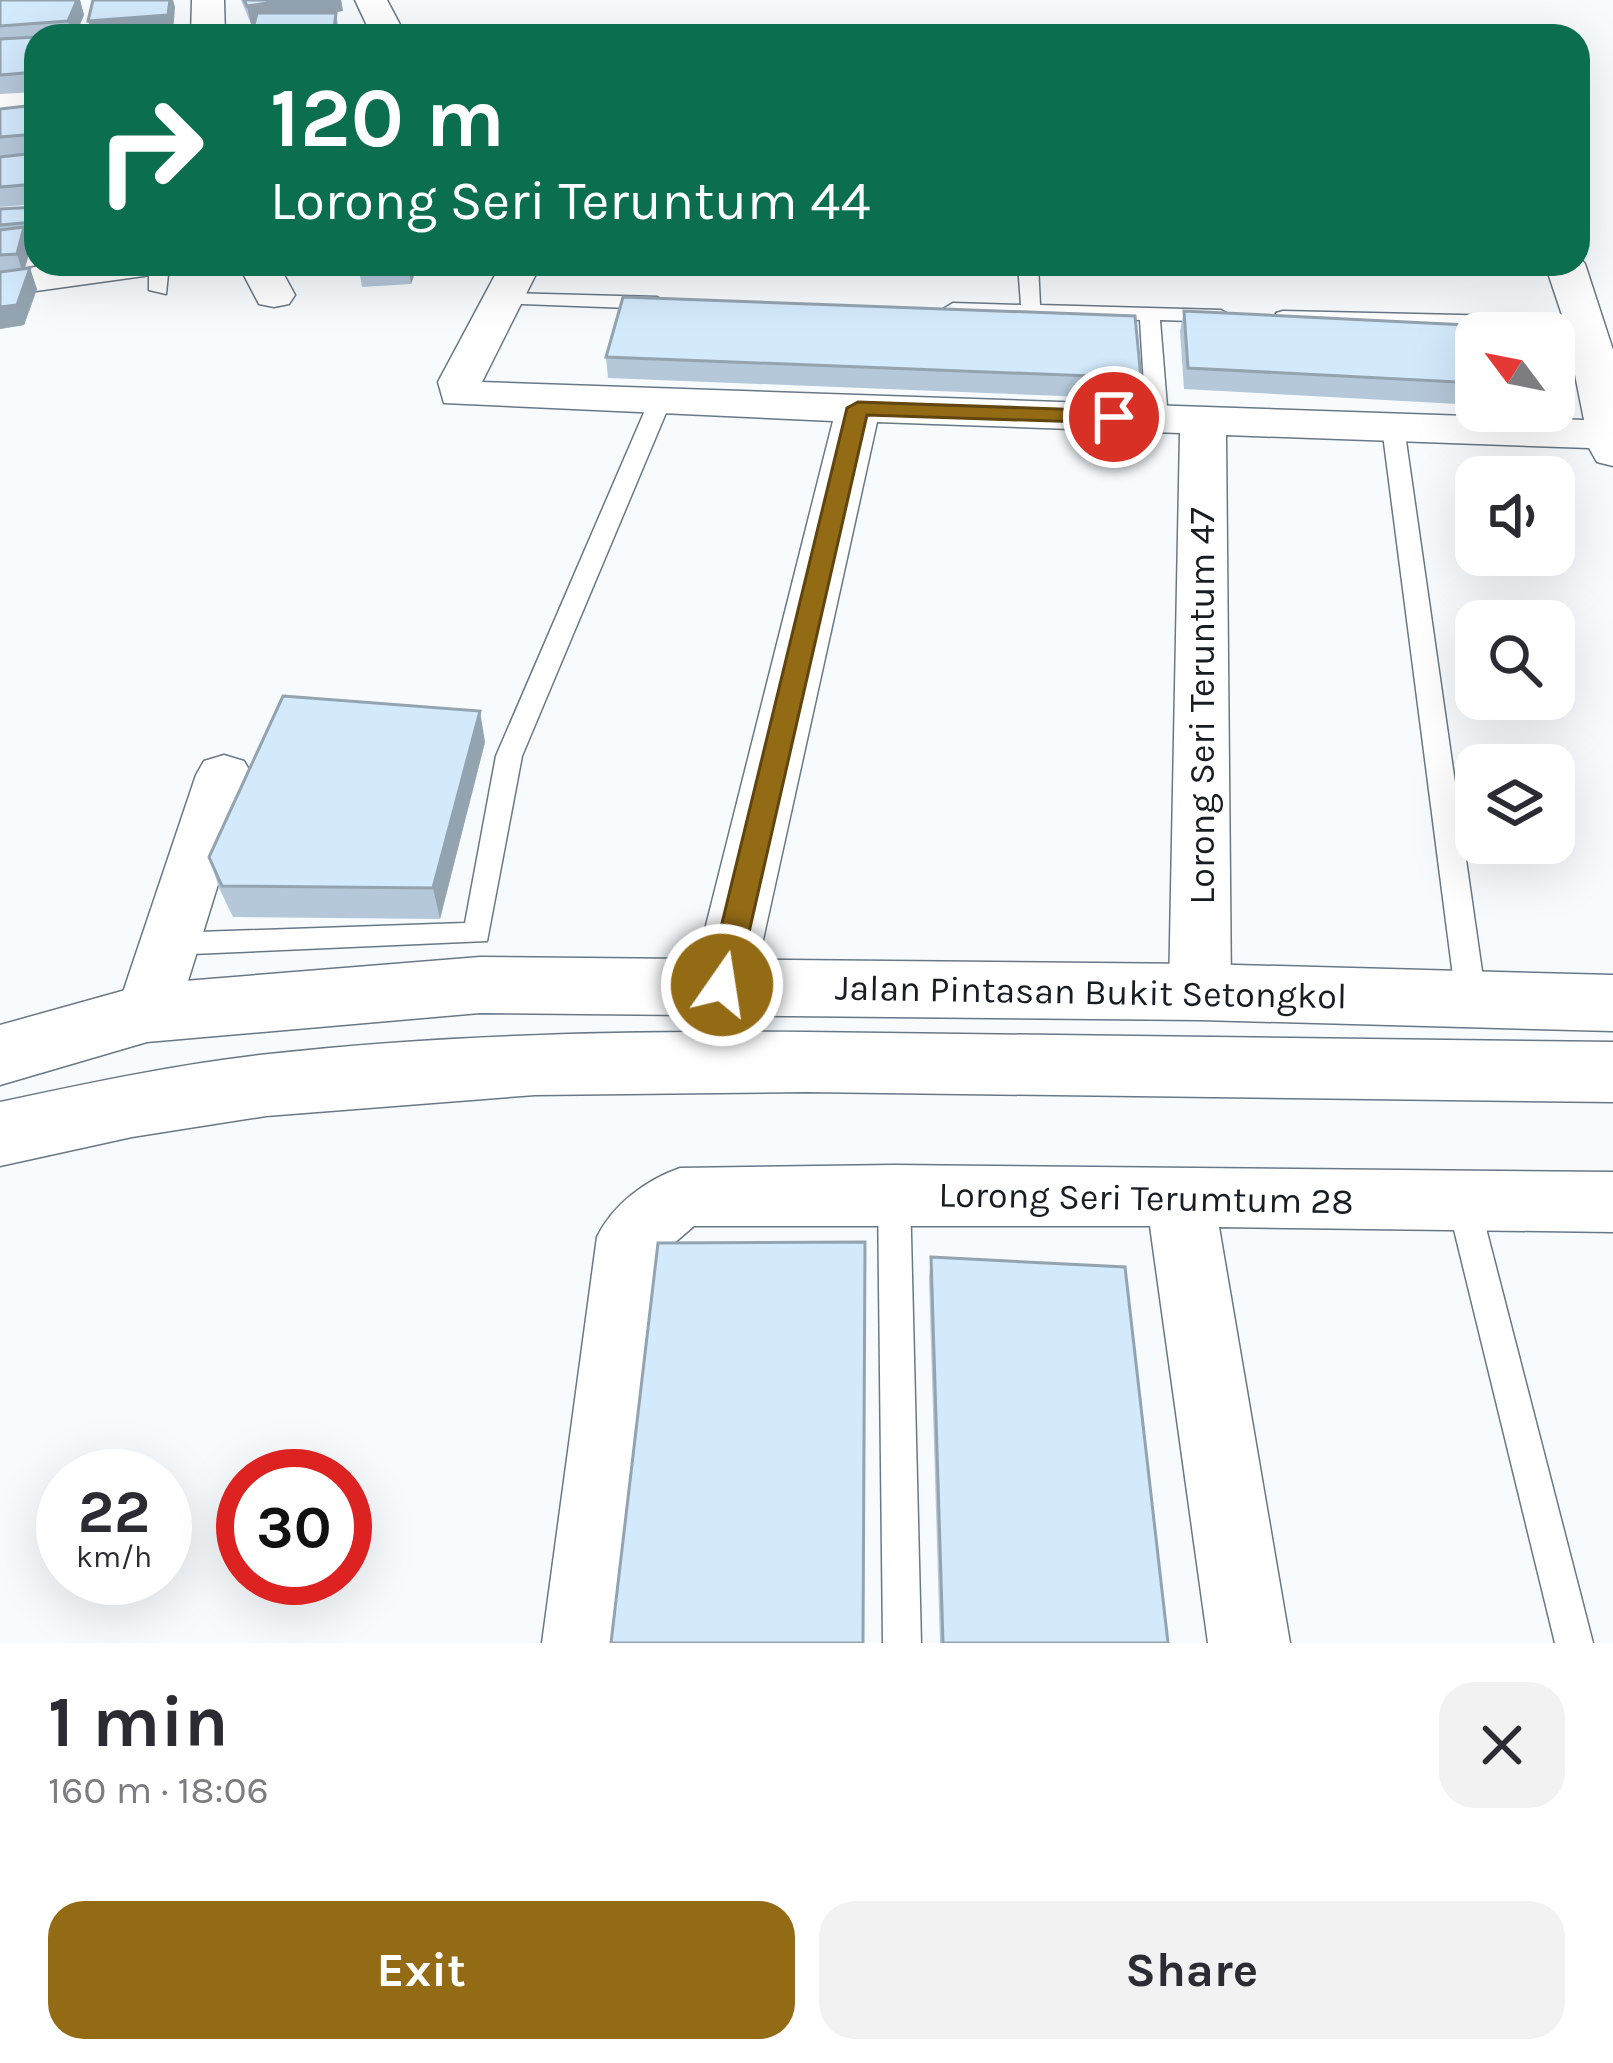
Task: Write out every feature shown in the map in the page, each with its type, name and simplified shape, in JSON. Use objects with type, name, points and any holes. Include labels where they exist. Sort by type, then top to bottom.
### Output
[{"type":"main road","name":"Jalan Pintasan Bukit Setongkol","points":[[0,1055],[147,1013],[480,985],[1199,992],[1613,1003]]},
{"type":"main road","name":"Jalan Pintasan Bukit Setongkol","points":[[0,1134],[116,1105],[442,1067],[740,1060],[1613,1072]]},
{"type":"main road","points":[[1523,1068],[1613,1088]]},
{"type":"street","points":[[513,282],[460,382],[460,394],[1393,427],[1611,443],[1586,324],[1569,276]]},
{"type":"street","points":[[0,284],[151,277]]},
{"type":"street","points":[[722,985],[858,408]]},
{"type":"street","name":"Lorong Seri Teruntum 47","points":[[1180,420],[1199,992]]},
{"type":"street","points":[[147,1013],[224,775]]},
{"type":"street","name":"Lorong Seri Terumtum 28","points":[[583,1643],[632,1237],[680,1198],[895,1194],[1613,1202]]},
{"type":"street","points":[[1180,1198],[1249,1643]]},
{"type":"lane","points":[[1029,276],[1031,311]]},
{"type":"lane","points":[[513,282],[672,303]]},
{"type":"lane","points":[[935,309],[1242,316]]},
{"type":"lane","points":[[1150,314],[1180,420]]},
{"type":"lane","points":[[1265,316],[1586,324]]},
{"type":"lane","points":[[169,944],[477,933],[509,756],[659,401]]},
{"type":"lane","points":[[1393,427],[1472,999]]},
{"type":"lane","points":[[895,1194],[902,1643]]},
{"type":"lane","points":[[1463,1201],[1574,1643]]},
{"type":"building","points":[[0,0],[77,0],[68,21],[0,26]]},
{"type":"building","points":[[93,0],[170,0],[168,15],[88,21]]},
{"type":"building","points":[[244,0],[288,0],[247,6]]},
{"type":"building","points":[[257,13],[336,13],[335,24],[254,24]]},
{"type":"building","points":[[24,38],[24,73],[0,75],[0,39]]},
{"type":"building","points":[[24,106],[24,135],[0,137],[0,109]]},
{"type":"building","points":[[24,154],[24,185],[0,187],[0,157]]},
{"type":"building","points":[[24,208],[24,223],[0,225],[0,209]]},
{"type":"building","points":[[24,227],[17,254],[0,255],[0,230]]},
{"type":"building","points":[[24,269],[27,276],[17,305],[0,307],[0,272]]},
{"type":"building","points":[[623,297],[1135,316],[1141,378],[606,357]]},
{"type":"building","points":[[1184,311],[1455,324],[1455,382],[1188,368]]},
{"type":"building","points":[[283,696],[480,711],[433,888],[222,886],[209,857]]},
{"type":"building","points":[[865,1242],[863,1643],[611,1643],[658,1243]]},
{"type":"building","points":[[931,1257],[1125,1267],[1168,1643],[943,1643]]},
{"type":"route","points":[[722,985],[858,408],[1114,417]]}]
